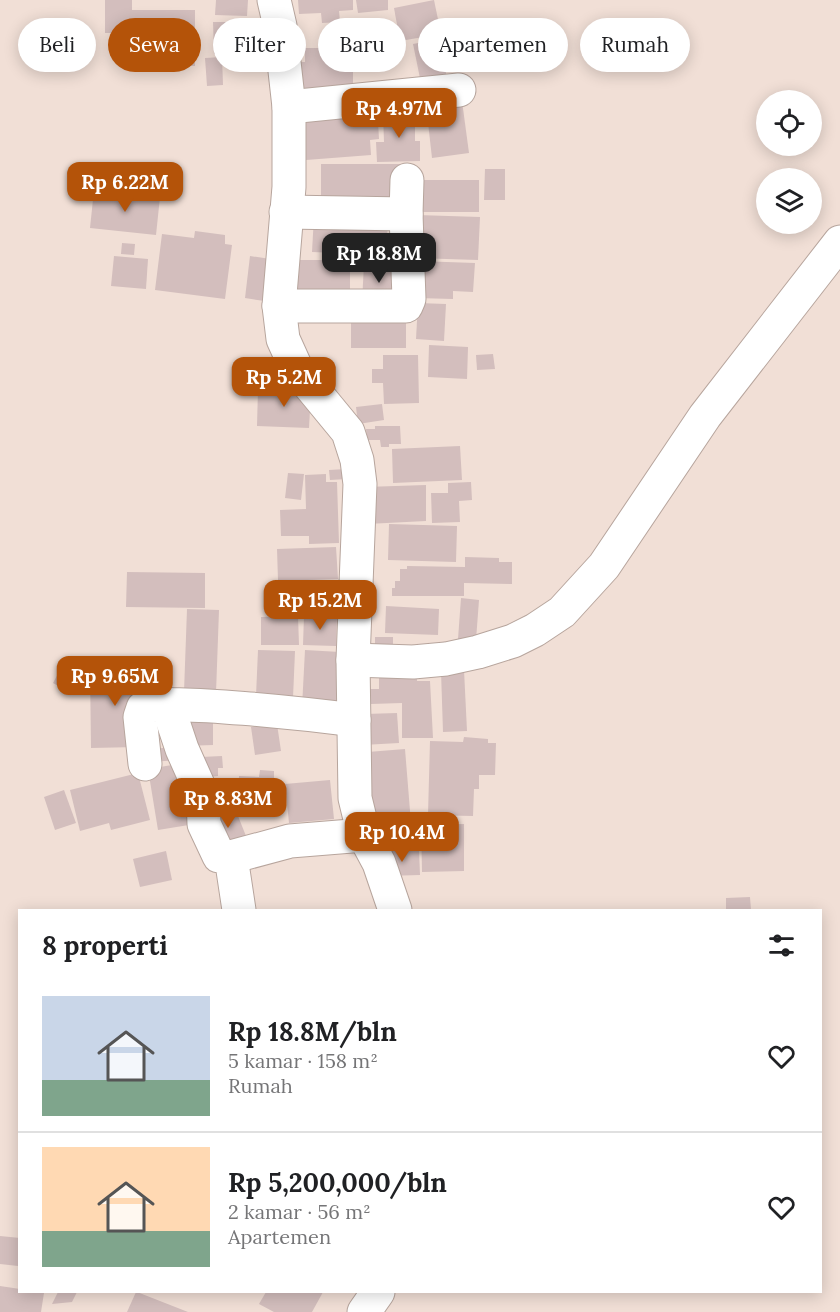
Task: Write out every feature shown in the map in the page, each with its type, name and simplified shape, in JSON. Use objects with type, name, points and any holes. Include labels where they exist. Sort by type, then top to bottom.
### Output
[{"type":"street","points":[[274,0],[280,26],[289,108],[289,187],[279,306],[283,339],[297,370],[348,432],[357,460],[360,484],[353,660],[355,798],[364,835],[379,863],[395,909]]},
{"type":"street","points":[[289,108],[459,90]]},
{"type":"street","points":[[279,306],[406,306],[409,299],[407,180]]},
{"type":"street","points":[[286,212],[406,213]]},
{"type":"street","points":[[353,660],[413,662],[446,659],[478,652],[513,641],[562,612],[604,566],[705,416],[840,242]]},
{"type":"street","points":[[145,764],[140,717],[147,706],[167,704],[354,720]]},
{"type":"street","points":[[167,704],[182,749],[203,796],[204,824],[219,856],[231,857],[290,841],[364,835]]},
{"type":"street","points":[[231,857],[239,909]]},
{"type":"street","points":[[364,1312],[377,1293]]},
{"type":"building","points":[[105,0],[132,0],[132,10],[195,10],[195,18],[108,18],[108,33],[105,33]]},
{"type":"building","points":[[216,0],[248,0],[247,16],[215,15]]},
{"type":"building","points":[[298,0],[353,0],[353,10],[339,11],[340,18],[322,18],[321,13],[299,14]]},
{"type":"building","points":[[356,0],[388,0],[388,10],[358,13]]},
{"type":"building","points":[[434,0],[438,18],[418,18],[418,38],[406,40],[406,18],[396,18],[394,8]]},
{"type":"building","points":[[418,43],[418,68],[413,44]]},
{"type":"building","points":[[306,48],[318,48],[318,72],[353,72],[353,97],[297,97],[297,72],[306,72]]},
{"type":"building","points":[[205,58],[213,58],[213,72],[223,72],[223,85],[207,86]]},
{"type":"building","points":[[419,72],[446,72],[448,83],[422,88]]},
{"type":"building","points":[[462,101],[469,153],[432,158],[426,105]]},
{"type":"building","points":[[377,104],[379,139],[370,140],[371,155],[306,160],[304,121],[355,117],[354,105]]},
{"type":"building","points":[[383,113],[415,113],[415,141],[420,141],[420,161],[377,162],[376,142],[384,142]]},
{"type":"building","points":[[321,164],[403,164],[403,210],[368,210],[368,196],[321,196]]},
{"type":"building","points":[[485,169],[505,169],[505,200],[484,200]]},
{"type":"building","points":[[417,180],[479,180],[479,212],[417,212]]},
{"type":"building","points":[[94,190],[160,197],[156,235],[90,228]]},
{"type":"building","points":[[417,215],[480,217],[478,260],[415,258]]},
{"type":"building","points":[[314,216],[388,220],[386,255],[312,252]]},
{"type":"building","points":[[195,231],[225,235],[225,244],[232,245],[225,299],[155,290],[162,234],[194,238]]},
{"type":"building","points":[[122,243],[135,244],[134,255],[121,254]]},
{"type":"building","points":[[114,256],[148,259],[146,289],[111,286]]},
{"type":"building","points":[[250,256],[277,260],[271,302],[245,298]]},
{"type":"building","points":[[292,260],[350,260],[350,300],[292,301]]},
{"type":"building","points":[[418,261],[475,263],[473,292],[453,291],[453,299],[417,298]]},
{"type":"building","points":[[364,264],[395,265],[394,303],[362,302]]},
{"type":"building","points":[[418,303],[446,304],[444,341],[416,339]]},
{"type":"building","points":[[351,313],[406,313],[406,348],[351,348]]},
{"type":"building","points":[[429,345],[468,347],[467,379],[428,377]]},
{"type":"building","points":[[493,354],[495,369],[477,370],[476,355]]},
{"type":"building","points":[[383,355],[418,355],[419,403],[384,404],[383,383],[372,383],[372,369],[383,369]]},
{"type":"building","points":[[258,389],[311,391],[309,428],[257,426]]},
{"type":"building","points":[[382,404],[384,420],[358,424],[356,407]]},
{"type":"building","points":[[375,426],[400,426],[401,444],[381,447],[380,440],[367,440],[366,429],[375,429]]},
{"type":"building","points":[[460,446],[462,480],[393,483],[392,449]]},
{"type":"building","points":[[346,469],[347,479],[330,480],[329,470]]},
{"type":"building","points":[[288,473],[304,474],[301,500],[285,498]]},
{"type":"building","points":[[326,474],[326,482],[337,482],[339,543],[309,544],[309,536],[281,536],[280,510],[306,509],[305,475]]},
{"type":"building","points":[[471,482],[472,500],[459,501],[460,522],[432,523],[431,493],[448,493],[448,483]]},
{"type":"building","points":[[426,485],[426,521],[367,524],[365,487]]},
{"type":"building","points":[[389,524],[457,526],[456,562],[388,560]]},
{"type":"building","points":[[336,547],[338,579],[278,581],[277,549]]},
{"type":"building","points":[[465,557],[499,558],[499,562],[512,562],[512,584],[464,583],[464,596],[392,596],[395,581],[400,581],[400,569],[407,569],[407,566],[465,567]]},
{"type":"building","points":[[127,572],[205,573],[205,608],[126,607]]},
{"type":"building","points":[[305,586],[338,588],[336,615],[304,614]]},
{"type":"building","points":[[461,598],[479,600],[476,640],[458,639]]},
{"type":"building","points":[[386,606],[439,609],[438,635],[385,633]]},
{"type":"building","points":[[187,609],[219,610],[216,693],[184,692]]},
{"type":"building","points":[[298,616],[299,645],[261,645],[261,617]]},
{"type":"building","points":[[304,616],[337,618],[336,646],[303,645]]},
{"type":"building","points":[[375,637],[393,637],[393,651],[375,650]]},
{"type":"building","points":[[258,650],[295,651],[293,698],[256,696]]},
{"type":"building","points":[[305,650],[340,652],[337,710],[302,707]]},
{"type":"building","points":[[140,668],[137,747],[91,748],[90,669]]},
{"type":"building","points":[[60,670],[76,680],[69,692],[53,683]]},
{"type":"building","points":[[464,670],[467,731],[443,732],[441,671]]},
{"type":"building","points":[[379,674],[417,674],[417,681],[430,681],[433,738],[402,738],[402,703],[371,704],[370,689],[379,689]]},
{"type":"building","points":[[397,713],[399,743],[363,745],[365,714]]},
{"type":"building","points":[[213,718],[213,745],[183,746],[182,719]]},
{"type":"building","points":[[277,724],[281,751],[255,755],[251,727]]},
{"type":"building","points":[[464,737],[488,739],[488,743],[496,743],[495,775],[479,775],[479,789],[474,789],[473,816],[428,815],[430,741],[463,742]]},
{"type":"building","points":[[179,747],[181,760],[148,762],[147,749]]},
{"type":"building","points":[[405,749],[411,823],[376,825],[365,812],[368,752]]},
{"type":"building","points":[[222,756],[223,768],[218,768],[218,776],[207,777],[201,757]]},
{"type":"building","points":[[184,763],[195,824],[158,830],[148,769]]},
{"type":"building","points":[[260,770],[274,771],[274,779],[266,779],[265,811],[238,810],[239,776],[259,777]]},
{"type":"building","points":[[138,773],[150,820],[111,830],[109,823],[80,831],[70,790]]},
{"type":"building","points":[[330,780],[334,819],[289,823],[285,784]]},
{"type":"building","points":[[64,790],[76,823],[55,830],[44,797]]},
{"type":"building","points":[[236,811],[246,836],[220,846],[210,822]]},
{"type":"building","points":[[464,824],[464,871],[422,872],[421,825]]},
{"type":"building","points":[[419,850],[420,875],[385,876],[384,851]]},
{"type":"building","points":[[166,851],[172,880],[140,887],[133,859]]},
{"type":"building","points":[[750,897],[751,909],[726,909],[726,898]]},
{"type":"building","points":[[0,1236],[18,1238],[18,1266],[0,1264]]},
{"type":"building","points":[[0,1286],[18,1289],[18,1293],[44,1293],[41,1312],[0,1312]]},
{"type":"building","points":[[58,1293],[76,1293],[72,1302],[52,1304]]},
{"type":"building","points":[[136,1293],[140,1293],[188,1312],[127,1312]]},
{"type":"building","points":[[265,1293],[322,1293],[312,1312],[274,1312],[259,1304]]}]
